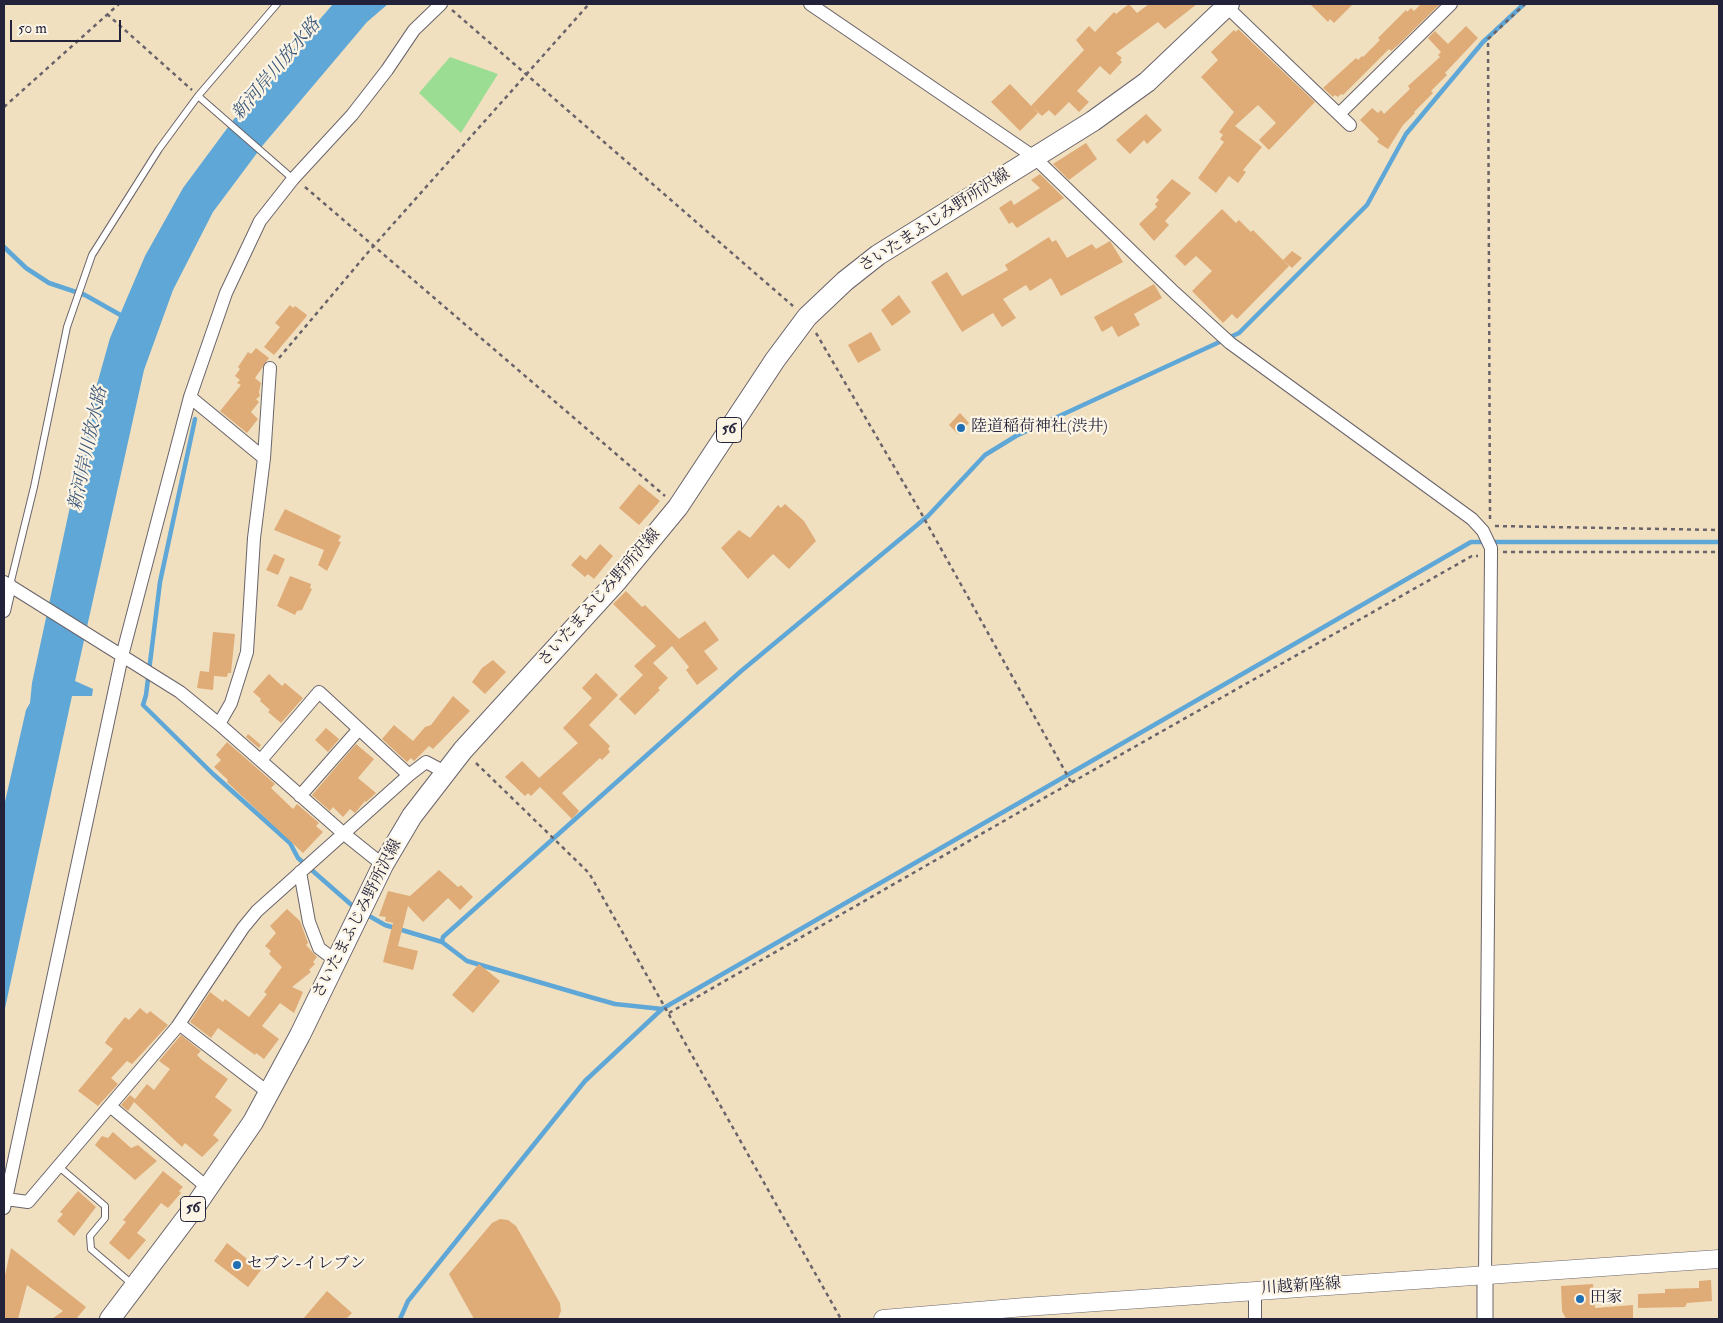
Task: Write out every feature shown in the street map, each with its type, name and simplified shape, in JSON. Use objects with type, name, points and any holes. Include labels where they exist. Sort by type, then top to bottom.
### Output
[{"type":"main road","name":"さいたまふじみ野所沢線","points":[[110,1319],[208,1188],[253,1122],[269,1094],[383,865],[412,816],[463,750],[617,581],[678,507],[770,367],[807,317],[845,281],[878,255],[1092,121],[1147,82],[1227,5]]},
{"type":"main road","name":"川越新座線","points":[[883,1319],[1255,1290],[1719,1259]]},
{"type":"street","points":[[443,4],[414,30],[387,70],[352,115],[290,177],[260,221],[226,293],[190,397],[118,653],[5,1204],[28,1202],[179,1024],[242,928],[257,911],[343,833],[426,762],[445,772]]},
{"type":"street","points":[[1339,114],[1451,4]]},
{"type":"street","points":[[815,5],[1034,157],[1175,293],[1230,343],[1472,519],[1483,532],[1490,548],[1485,1319]]},
{"type":"street","points":[[1227,5],[1350,125]]},
{"type":"street","points":[[220,724],[231,703],[248,652],[254,538],[264,458],[270,368]]},
{"type":"street","points":[[190,397],[264,458]]},
{"type":"street","points":[[4,611],[11,586],[180,692],[220,724],[300,796],[383,865]]},
{"type":"street","points":[[261,760],[319,692],[409,775]]},
{"type":"street","points":[[300,796],[359,729]]},
{"type":"street","points":[[300,872],[309,922],[320,948],[336,961]]},
{"type":"street","points":[[179,1024],[269,1094]]},
{"type":"street","points":[[110,1106],[208,1188]]},
{"type":"street","points":[[1255,1290],[1255,1319]]},
{"type":"lane","points":[[11,586],[34,487],[66,327],[92,255],[159,149],[277,4]]},
{"type":"lane","points":[[201,98],[290,177]]},
{"type":"lane","points":[[58,1166],[105,1206],[105,1218],[90,1236],[91,1249],[135,1286]]},
{"type":"path","points":[[4,107],[119,4]]},
{"type":"path","points":[[443,4],[527,74],[807,317],[920,510],[1072,782]]},
{"type":"path","points":[[270,368],[373,246],[589,4]]},
{"type":"path","points":[[1525,4],[1488,39],[1490,526],[1719,530]]},
{"type":"path","points":[[107,14],[201,98]]},
{"type":"path","points":[[290,177],[678,507]]},
{"type":"path","points":[[670,1013],[1072,782],[1472,556],[1511,551],[1719,552]]},
{"type":"path","points":[[463,750],[590,873],[841,1319]]},
{"type":"green space","points":[[450,57],[498,74],[461,133],[419,93]]},
{"type":"water","name":"新河岸川放水路","points":[[333,4],[388,4],[367,22],[263,145],[213,212],[173,290],[144,370],[75,681],[93,689],[92,696],[72,696],[4,1013],[4,806],[26,710],[30,703],[32,683],[94,395],[110,338],[145,256],[183,188],[234,119]]},
{"type":"building","points":[[1129,4],[1137,13],[1149,4],[1197,4],[1165,29],[1158,22],[1116,53],[1122,58],[1120,60],[1122,62],[1110,75],[1100,66],[1077,91],[1089,102],[1079,112],[1069,102],[1055,116],[1049,110],[1042,116],[1031,106],[1084,50],[1076,40],[1089,26],[1095,32],[1114,12],[1116,14]]},
{"type":"building","points":[[1310,4],[1353,4],[1334,23],[1330,19],[1328,22]]},
{"type":"building","points":[[1421,4],[1440,4],[1398,45],[1391,51],[1389,49],[1343,95],[1341,94],[1338,97],[1335,95],[1333,97],[1323,88],[1356,58],[1358,60],[1363,57],[1380,40],[1378,38],[1406,10],[1407,12],[1411,8],[1414,11]]},
{"type":"building","points":[[1466,26],[1478,38],[1445,73],[1447,75],[1403,125],[1388,149],[1377,142],[1379,139],[1360,120],[1372,108],[1378,113],[1381,110],[1384,114],[1410,89],[1408,86],[1440,57],[1438,55],[1441,52],[1428,38],[1435,31],[1448,44]]},
{"type":"building","points":[[1238,29],[1315,102],[1269,150],[1259,140],[1276,123],[1258,105],[1235,126],[1262,147],[1243,170],[1246,172],[1238,183],[1229,176],[1216,193],[1198,178],[1224,142],[1220,139],[1223,135],[1219,132],[1234,112],[1201,77],[1218,60],[1211,52],[1234,30],[1236,32]]},
{"type":"building","points":[[1010,84],[1038,113],[1020,131],[991,102]]},
{"type":"building","points":[[1146,114],[1162,130],[1147,144],[1144,140],[1130,154],[1116,140]]},
{"type":"building","points":[[1086,143],[1097,159],[1069,180],[1053,164]]},
{"type":"building","points":[[1040,174],[1064,198],[1017,228],[1012,222],[1009,224],[999,208],[1011,200],[1014,205],[1040,188],[1031,180]]},
{"type":"building","points":[[1172,179],[1191,193],[1165,221],[1169,225],[1154,241],[1139,224],[1157,207],[1155,204],[1159,200],[1156,197]]},
{"type":"building","points":[[1222,209],[1236,223],[1239,220],[1251,232],[1253,230],[1289,266],[1237,319],[1232,314],[1223,323],[1192,291],[1212,271],[1196,256],[1185,266],[1175,256]]},
{"type":"building","points":[[1049,237],[1052,242],[1056,240],[1067,258],[1092,244],[1096,249],[1110,241],[1123,262],[1061,296],[1051,278],[1030,291],[1026,285],[1003,299],[1016,318],[1002,327],[993,313],[962,332],[931,282],[947,272],[962,296],[1008,270],[1005,265]]},
{"type":"building","points":[[1292,251],[1302,258],[1292,268],[1283,260]]},
{"type":"building","points":[[1154,284],[1162,298],[1134,314],[1140,325],[1118,337],[1112,326],[1102,332],[1094,317]]},
{"type":"building","points":[[899,295],[911,312],[892,326],[881,310]]},
{"type":"building","points":[[290,305],[293,308],[295,306],[307,315],[274,355],[264,347],[280,327],[275,323]]},
{"type":"building","points":[[871,332],[881,350],[858,363],[848,345]]},
{"type":"building","points":[[256,348],[269,358],[255,378],[261,383],[260,396],[256,399],[259,402],[251,412],[258,419],[247,433],[220,411],[241,385],[237,383],[240,380],[235,376],[240,369],[238,367],[248,352],[251,354]]},
{"type":"building","name":"陸道稲荷神社(渋井)","points":[[960,413],[969,423],[958,434],[949,425]]},
{"type":"building","points":[[639,484],[660,501],[639,525],[619,508]]},
{"type":"building","points":[[785,504],[804,521],[816,541],[789,569],[773,554],[748,579],[721,548],[739,530],[750,538],[778,505],[781,508]]},
{"type":"building","points":[[285,509],[341,536],[338,541],[341,542],[327,571],[318,565],[324,550],[274,530]]},
{"type":"building","points":[[600,544],[613,556],[594,579],[588,574],[585,577],[571,565],[580,555],[586,560]]},
{"type":"building","points":[[274,554],[285,559],[278,575],[266,570]]},
{"type":"building","points":[[290,576],[311,584],[310,588],[312,589],[302,610],[297,611],[295,615],[277,606]]},
{"type":"building","points":[[626,591],[642,607],[645,605],[679,639],[705,621],[719,640],[704,651],[718,669],[697,685],[686,670],[689,667],[672,646],[653,663],[668,678],[658,688],[660,690],[635,715],[619,699],[643,675],[634,666],[656,646],[613,604]]},
{"type":"building","points":[[213,632],[235,634],[231,673],[228,673],[227,677],[214,676],[213,690],[197,688],[200,671],[209,672]]},
{"type":"building","points":[[493,660],[506,672],[485,694],[472,682],[482,668]]},
{"type":"building","points":[[596,673],[618,695],[589,725],[610,746],[608,749],[610,752],[602,760],[600,758],[562,793],[579,811],[572,819],[540,787],[531,796],[528,793],[525,796],[505,777],[522,761],[539,778],[578,743],[563,728],[592,698],[582,688]]},
{"type":"building","points":[[269,674],[282,686],[285,683],[303,698],[281,723],[268,712],[270,710],[253,692]]},
{"type":"building","points":[[453,696],[470,711],[433,749],[429,746],[414,761],[411,758],[407,762],[382,739],[394,725],[413,741],[425,727],[431,725]]},
{"type":"building","points":[[326,728],[339,739],[328,752],[315,740]]},
{"type":"building","points":[[248,734],[261,745],[259,748],[246,737]]},
{"type":"building","points":[[227,742],[275,784],[271,788],[293,809],[297,804],[319,823],[316,826],[323,832],[303,853],[227,782],[228,780],[214,767],[221,760],[216,755]]},
{"type":"building","points":[[356,744],[374,759],[358,778],[376,793],[365,801],[355,813],[350,809],[343,817],[333,807],[330,811],[312,795]]},
{"type":"building","points":[[439,870],[458,887],[461,885],[473,897],[460,910],[448,898],[423,922],[408,906],[398,946],[418,951],[413,970],[383,962],[393,923],[385,921],[386,917],[379,916],[388,891],[410,896]]},
{"type":"building","points":[[287,909],[300,921],[308,943],[306,945],[317,957],[313,962],[315,964],[309,970],[311,972],[292,987],[303,992],[294,1013],[280,1003],[262,1026],[279,1039],[264,1059],[256,1053],[255,1055],[218,1028],[211,1038],[190,1022],[210,992],[223,1002],[225,999],[249,1017],[267,994],[264,992],[282,967],[269,954],[271,951],[265,946],[276,933],[270,926]]},
{"type":"building","points":[[479,964],[500,981],[473,1013],[452,995]]},
{"type":"building","points":[[140,1008],[147,1014],[150,1011],[168,1025],[132,1064],[127,1061],[111,1078],[118,1084],[98,1106],[78,1091],[113,1049],[105,1043],[108,1038],[125,1017],[129,1020]]},
{"type":"building","points":[[181,1035],[201,1051],[197,1055],[202,1060],[228,1079],[215,1097],[232,1110],[213,1135],[219,1140],[202,1157],[185,1143],[182,1147],[134,1102],[128,1111],[121,1105],[130,1095],[135,1099],[147,1084],[154,1090],[170,1069],[159,1061]]},
{"type":"building","points":[[113,1132],[131,1148],[138,1145],[157,1161],[135,1180],[95,1145],[102,1136],[108,1138]]},
{"type":"building","points":[[163,1171],[183,1187],[179,1191],[181,1193],[168,1208],[161,1203],[137,1233],[146,1240],[129,1260],[109,1243],[126,1222],[123,1220]]},
{"type":"building","points":[[78,1191],[96,1207],[74,1236],[57,1221],[63,1214],[60,1212]]},
{"type":"building","points":[[500,1219],[508,1220],[516,1226],[560,1303],[561,1311],[558,1319],[474,1319],[449,1274],[492,1223]]},
{"type":"building","name":"セブン-イレブン","points":[[227,1243],[261,1270],[248,1287],[214,1261]]},
{"type":"building","points":[[11,1248],[86,1307],[76,1319],[52,1319],[63,1311],[27,1285],[18,1319],[4,1319],[4,1280]]},
{"type":"building","points":[[1711,1280],[1712,1301],[1687,1303],[1685,1307],[1638,1308],[1638,1294],[1665,1293],[1665,1289],[1699,1288],[1699,1281]]},
{"type":"building","points":[[1593,1284],[1595,1308],[1633,1305],[1633,1319],[1566,1319],[1562,1311],[1561,1286]]},
{"type":"building","points":[[327,1291],[352,1313],[346,1319],[303,1319]]},
{"type":"waterway","points":[[442,942],[443,937],[740,672],[928,516],[985,455],[1016,436],[1239,333],[1367,205],[1406,134],[1483,42],[1524,4]]},
{"type":"waterway","points":[[4,247],[26,268],[49,283],[85,295],[124,317]]},
{"type":"waterway","points":[[195,419],[160,582],[146,695],[143,705],[213,774],[290,843],[298,858],[355,908]]},
{"type":"waterway","points":[[400,1319],[408,1301],[585,1081],[662,1009],[1471,542],[1719,542]]},
{"type":"waterway","points":[[364,913],[385,925],[442,942],[467,961],[615,1004],[662,1009]]},
{"type":"place","name":"陸道稲荷神社(渋井)","points":[[961,428]]},
{"type":"place","name":"セブン-イレブン","points":[[237,1265]]},
{"type":"place","name":"田家","points":[[1580,1299]]}]
